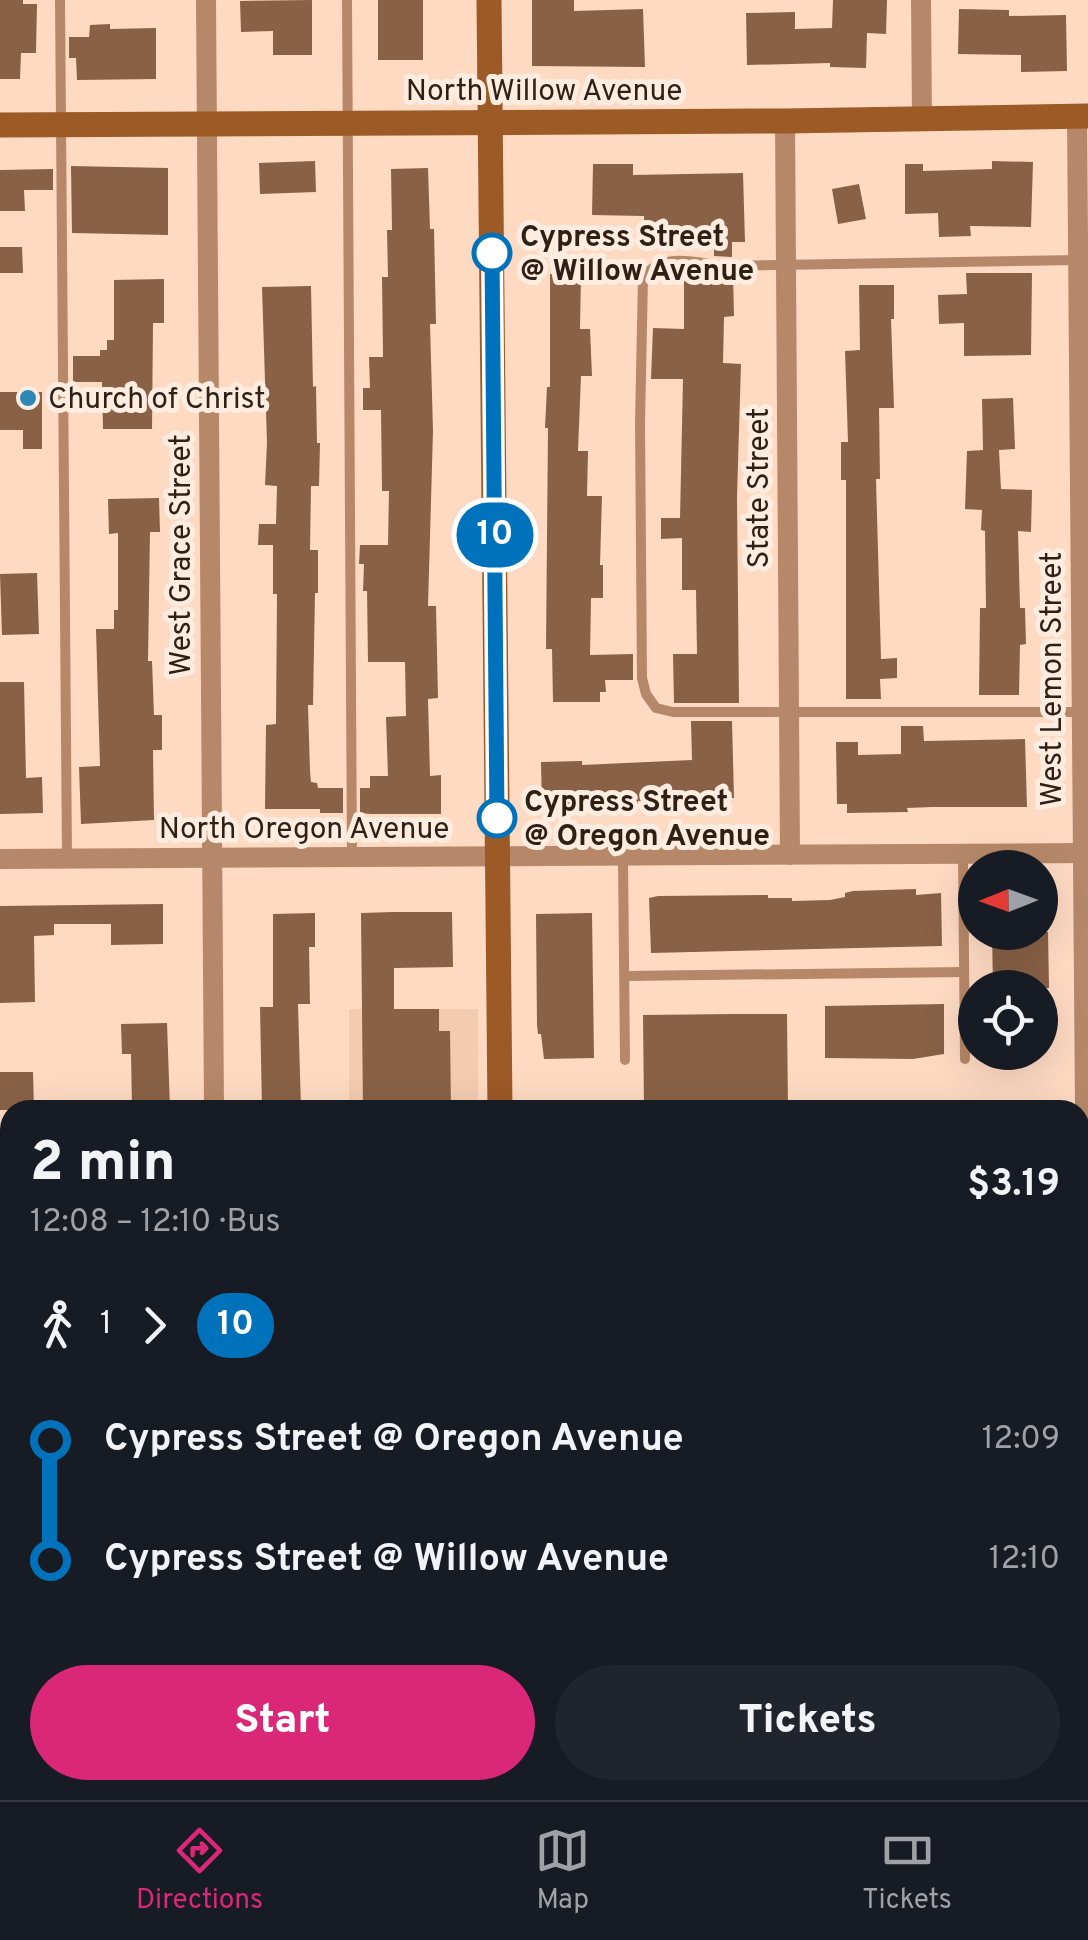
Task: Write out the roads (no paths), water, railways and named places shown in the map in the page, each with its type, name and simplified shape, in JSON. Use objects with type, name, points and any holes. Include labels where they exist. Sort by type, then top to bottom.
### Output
[{"type":"street","name":"West Grace Street","points":[[206,0],[214,1100]]},
{"type":"street","points":[[488,0],[500,1100]]},
{"type":"street","points":[[921,0],[922,120]]},
{"type":"street","name":"North Willow Avenue","points":[[0,125],[1082,116]]},
{"type":"street","name":"West Lemon Street","points":[[1082,116],[1082,1100]]},
{"type":"street","name":"State Street","points":[[785,121],[790,855]]},
{"type":"street","name":"North Oregon Avenue","points":[[1058,853],[1084,853]]},
{"type":"street","name":"North Oregon Avenue","points":[[0,859],[958,854]]},
{"type":"lane","points":[[60,0],[67,859]]},
{"type":"lane","points":[[347,0],[352,858]]},
{"type":"lane","points":[[1083,260],[722,266],[676,260],[652,266],[643,277],[640,424],[642,678],[646,694],[656,708],[673,712],[790,714],[1085,712]]},
{"type":"lane","points":[[623,858],[625,1060]]},
{"type":"lane","points":[[624,976],[958,972]]},
{"type":"place","name":"Cypress Street @ Willow Avenue","points":[[492,253]]},
{"type":"place","name":"Church of Christ","points":[[28,398]]},
{"type":"place","name":"Cypress Street @ Oregon Avenue","points":[[497,818]]}]
